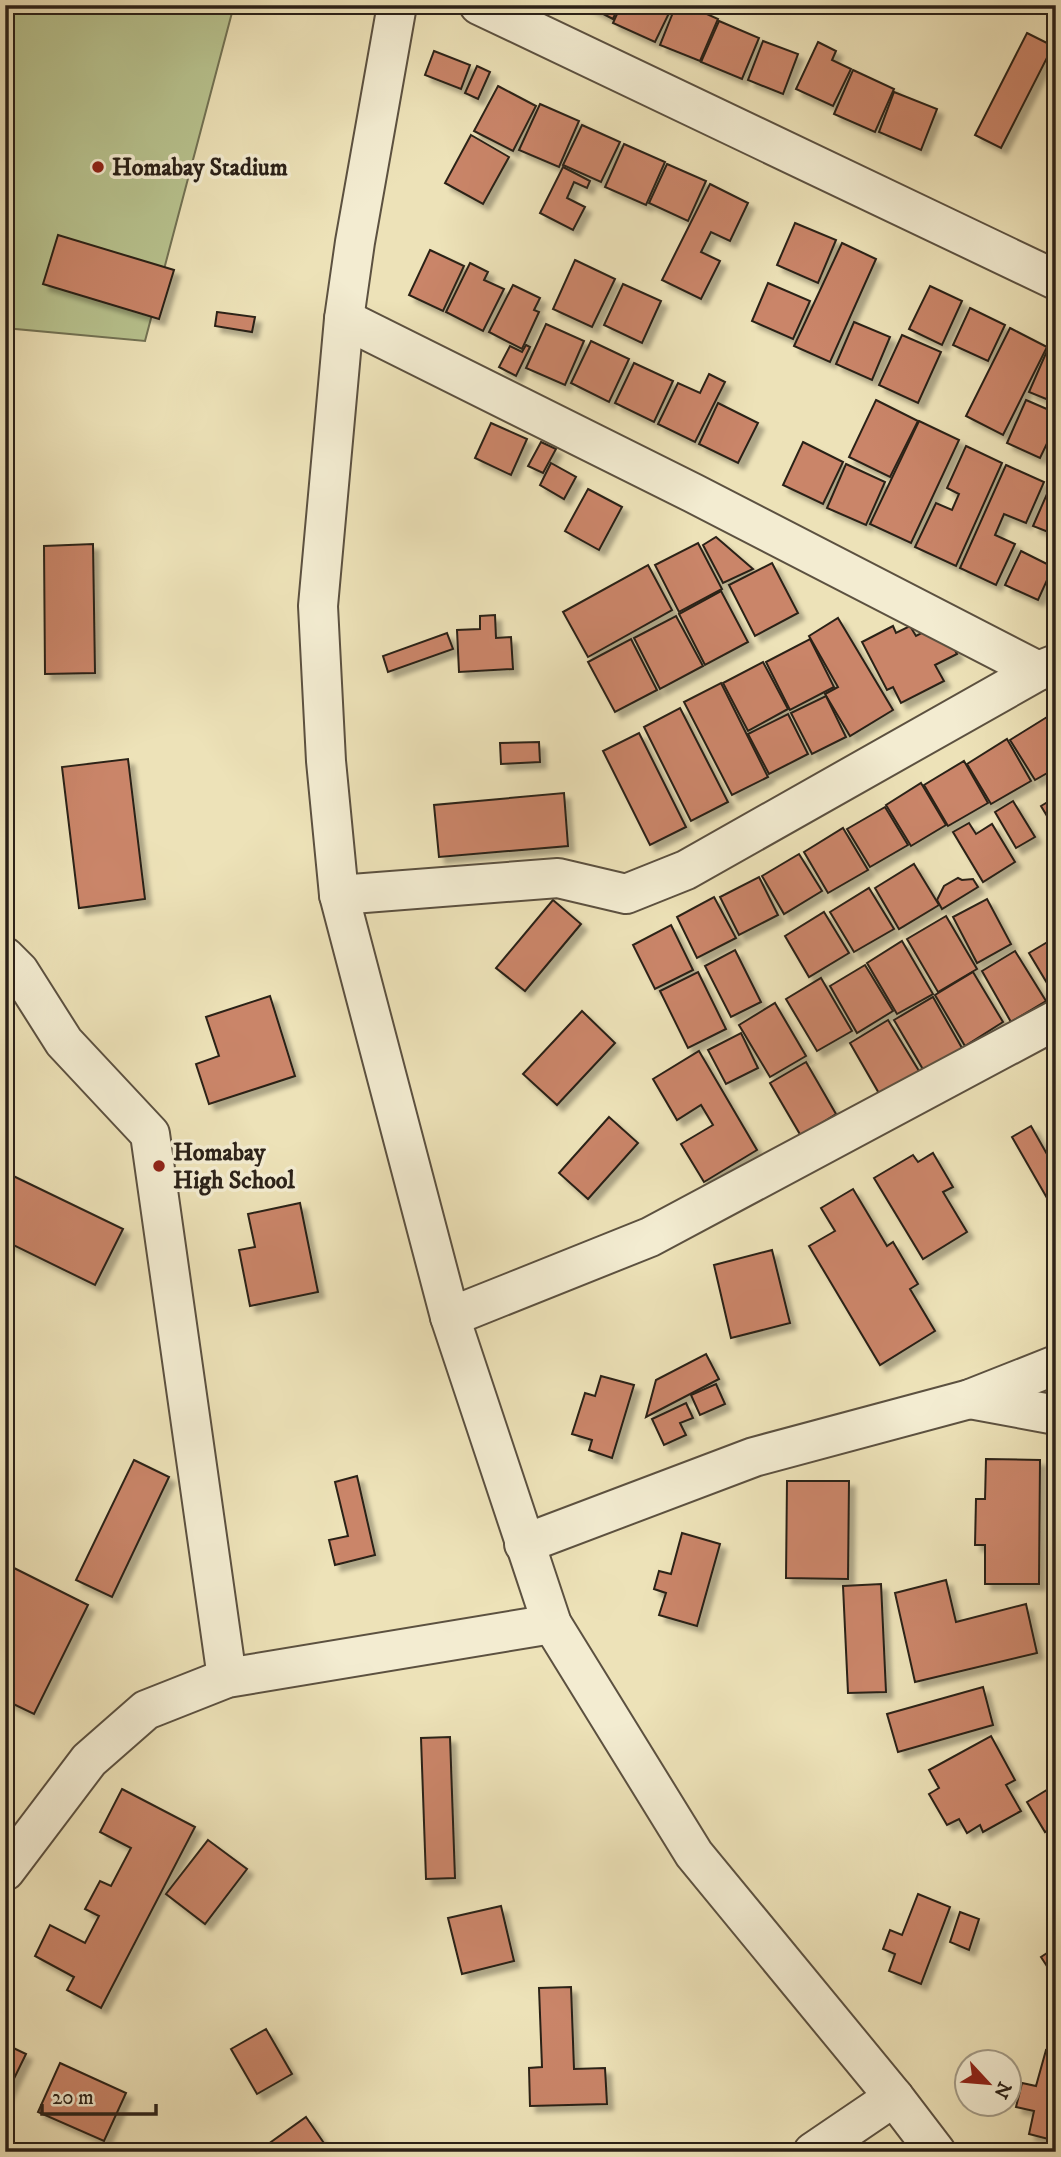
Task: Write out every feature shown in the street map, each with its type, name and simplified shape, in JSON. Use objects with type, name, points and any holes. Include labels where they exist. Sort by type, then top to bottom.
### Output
[{"type":"street","points":[[397,5],[344,318],[318,606],[326,761],[339,895],[450,1317],[552,1624],[694,1854],[894,2096],[936,2152]]},
{"type":"street","points":[[479,5],[1056,280]]},
{"type":"street","points":[[344,318],[1047,667]]},
{"type":"street","points":[[339,895],[558,878],[626,894],[686,870],[1047,667]]},
{"type":"street","points":[[5,957],[19,971],[64,1042],[150,1134],[227,1678]]},
{"type":"street","points":[[450,1317],[650,1237],[1056,1020]]},
{"type":"street","points":[[524,1544],[754,1457],[970,1399],[1056,1365]]},
{"type":"street","points":[[970,1399],[1056,1415]]},
{"type":"street","points":[[5,1871],[89,1760],[146,1710],[227,1678],[552,1624]]},
{"type":"street","points":[[813,2152],[894,2096]]},
{"type":"green space","name":"Homabay Stadium","points":[[5,5],[234,5],[145,341],[5,328]]},
{"type":"building","points":[[586,5],[619,5],[613,19]]},
{"type":"building","points":[[621,5],[673,5],[655,42],[613,23]]},
{"type":"building","points":[[676,5],[687,5],[718,19],[700,61],[660,45]]},
{"type":"building","points":[[719,21],[759,38],[742,79],[701,62]]},
{"type":"building","points":[[1027,33],[1053,46],[1001,148],[975,135]]},
{"type":"building","points":[[763,41],[798,54],[783,94],[748,80]]},
{"type":"building","points":[[818,42],[836,51],[832,60],[851,69],[833,106],[796,89]]},
{"type":"building","points":[[434,51],[470,65],[461,89],[425,75]]},
{"type":"building","points":[[477,66],[490,72],[478,99],[465,93]]},
{"type":"building","points":[[853,70],[894,89],[875,132],[834,114]]},
{"type":"building","points":[[498,86],[536,106],[513,151],[474,131]]},
{"type":"building","points":[[894,92],[937,109],[921,150],[879,132]]},
{"type":"building","points":[[540,104],[579,121],[559,167],[519,150]]},
{"type":"building","points":[[582,125],[620,142],[601,182],[563,165]]},
{"type":"building","points":[[471,135],[509,157],[483,204],[445,183]]},
{"type":"building","points":[[624,144],[665,162],[646,205],[605,187]]},
{"type":"building","points":[[667,164],[706,181],[688,221],[649,203]]},
{"type":"building","points":[[563,167],[590,181],[587,188],[574,182],[567,198],[585,207],[573,230],[540,213]]},
{"type":"building","points":[[710,184],[748,203],[730,241],[711,232],[701,252],[720,261],[701,299],[662,280]]},
{"type":"building","points":[[795,223],[836,240],[818,283],[777,265]]},
{"type":"building","points":[[58,235],[174,270],[159,319],[43,284]]},
{"type":"building","points":[[842,243],[876,259],[830,362],[794,346]]},
{"type":"building","points":[[430,250],[464,266],[443,311],[409,295]]},
{"type":"building","points":[[575,260],[615,279],[592,327],[553,309]]},
{"type":"building","points":[[470,263],[488,272],[484,280],[504,289],[483,331],[446,312]]},
{"type":"building","points":[[768,283],[810,301],[793,339],[752,321]]},
{"type":"building","points":[[623,284],[661,301],[642,343],[604,325]]},
{"type":"building","points":[[513,285],[540,298],[534,310],[539,312],[522,349],[489,332]]},
{"type":"building","points":[[930,286],[962,301],[942,345],[909,329]]},
{"type":"building","points":[[970,308],[1005,325],[988,361],[953,345]]},
{"type":"building","points":[[217,312],[255,317],[252,332],[215,326]]},
{"type":"building","points":[[854,322],[890,337],[872,380],[836,364]]},
{"type":"building","points":[[546,324],[584,341],[565,385],[526,368]]},
{"type":"building","points":[[1010,328],[1047,347],[1003,435],[966,416]]},
{"type":"building","points":[[902,335],[941,352],[918,403],[879,385]]},
{"type":"building","points":[[591,341],[629,359],[609,402],[571,383]]},
{"type":"building","points":[[1050,344],[1056,347],[1056,403],[1029,392]]},
{"type":"building","points":[[526,345],[530,347],[516,376],[499,367],[510,346],[522,352]]},
{"type":"building","points":[[634,363],[673,381],[654,422],[615,403]]},
{"type":"building","points":[[709,374],[725,382],[695,442],[658,424],[678,383],[700,393]]},
{"type":"building","points":[[876,400],[918,421],[890,477],[849,457]]},
{"type":"building","points":[[1026,400],[1056,413],[1056,437],[1051,435],[1040,458],[1007,443]]},
{"type":"building","points":[[718,403],[758,423],[738,463],[699,444]]},
{"type":"building","points":[[919,421],[959,440],[911,543],[870,524]]},
{"type":"building","points":[[491,423],[527,439],[511,475],[475,458]]},
{"type":"building","points":[[541,442],[556,449],[543,473],[528,466]]},
{"type":"building","points":[[803,442],[843,462],[823,504],[783,485]]},
{"type":"building","points":[[966,446],[1002,463],[956,566],[915,547],[936,503],[952,510],[959,494],[947,488]]},
{"type":"building","points":[[551,463],[576,477],[564,499],[540,485]]},
{"type":"building","points":[[846,464],[885,482],[866,525],[827,508]]},
{"type":"building","points":[[1006,465],[1044,482],[1026,523],[1004,514],[995,535],[1015,544],[996,585],[960,568]]},
{"type":"building","points":[[1050,487],[1056,490],[1056,535],[1033,526]]},
{"type":"building","points":[[588,489],[622,507],[599,550],[565,531]]},
{"type":"building","points":[[716,537],[753,569],[723,583],[703,545]]},
{"type":"building","points":[[698,543],[722,589],[679,612],[655,565]]},
{"type":"building","points":[[93,544],[95,673],[45,674],[44,546]]},
{"type":"building","points":[[1021,551],[1053,567],[1038,600],[1005,585]]},
{"type":"building","points":[[772,563],[798,613],[755,636],[729,585]]},
{"type":"building","points":[[648,565],[672,610],[588,657],[563,612]]},
{"type":"building","points":[[721,591],[748,642],[705,665],[679,614]]},
{"type":"building","points":[[495,615],[496,638],[511,637],[513,669],[459,672],[457,630],[480,629],[480,616]]},
{"type":"building","points":[[676,616],[703,666],[660,689],[634,638]]},
{"type":"building","points":[[838,618],[893,710],[850,736],[825,694],[838,687],[809,636]]},
{"type":"building","points":[[941,623],[957,654],[935,665],[944,681],[901,703],[893,687],[887,690],[862,642],[893,626],[896,633],[910,626],[916,636]]},
{"type":"building","points":[[447,633],[453,649],[388,672],[383,656]]},
{"type":"building","points":[[631,639],[657,690],[615,712],[588,662]]},
{"type":"building","points":[[810,639],[834,687],[790,710],[766,662]]},
{"type":"building","points":[[763,662],[788,709],[748,731],[723,683]]},
{"type":"building","points":[[721,683],[768,777],[732,795],[684,702]]},
{"type":"building","points":[[826,696],[846,737],[812,754],[791,713]]},
{"type":"building","points":[[680,708],[728,802],[691,821],[644,727]]},
{"type":"building","points":[[788,714],[808,754],[769,774],[748,734]]},
{"type":"building","points":[[1047,717],[1056,731],[1056,768],[1035,780],[1010,740]]},
{"type":"building","points":[[639,733],[686,827],[650,845],[603,751]]},
{"type":"building","points":[[1007,739],[1031,781],[991,804],[967,764]]},
{"type":"building","points":[[539,742],[540,762],[501,764],[500,743]]},
{"type":"building","points":[[128,759],[145,899],[79,908],[62,767]]},
{"type":"building","points":[[964,761],[988,803],[948,826],[924,785]]},
{"type":"building","points":[[921,783],[946,825],[911,846],[886,805]]},
{"type":"building","points":[[564,793],[568,846],[439,857],[434,805]]},
{"type":"building","points":[[1056,797],[1056,831],[1041,806]]},
{"type":"building","points":[[1013,801],[1035,837],[1016,848],[995,812]]},
{"type":"building","points":[[885,807],[908,845],[870,867],[847,829]]},
{"type":"building","points":[[969,823],[976,834],[992,824],[1015,862],[983,882],[953,832]]},
{"type":"building","points":[[843,828],[868,870],[828,893],[804,852]]},
{"type":"building","points":[[799,854],[822,891],[784,914],[762,876]]},
{"type":"building","points":[[914,864],[939,905],[899,929],[875,888]]},
{"type":"building","points":[[759,877],[778,915],[739,935],[720,897]]},
{"type":"building","points":[[958,878],[973,879],[978,887],[942,909],[937,900],[944,886]]},
{"type":"building","points":[[869,888],[894,929],[854,952],[830,912]]},
{"type":"building","points":[[714,897],[736,938],[697,958],[677,917]]},
{"type":"building","points":[[987,899],[1011,944],[977,963],[953,917]]},
{"type":"building","points":[[553,900],[581,924],[525,991],[496,968]]},
{"type":"building","points":[[824,912],[849,953],[809,977],[785,936]]},
{"type":"building","points":[[946,916],[977,969],[938,992],[907,939]]},
{"type":"building","points":[[671,925],[693,970],[655,989],[633,945]]},
{"type":"building","points":[[1056,937],[1056,991],[1053,993],[1029,953]]},
{"type":"building","points":[[902,941],[933,994],[897,1014],[867,963]]},
{"type":"building","points":[[735,950],[761,1002],[731,1017],[705,966]]},
{"type":"building","points":[[1015,951],[1046,1001],[1011,1022],[982,971]]},
{"type":"building","points":[[865,965],[893,1011],[857,1033],[830,986]]},
{"type":"building","points":[[698,972],[726,1029],[688,1048],[660,991]]},
{"type":"building","points":[[973,972],[1003,1022],[965,1046],[935,995]]},
{"type":"building","points":[[821,978],[852,1031],[817,1051],[786,999]]},
{"type":"building","points":[[270,996],[295,1076],[209,1104],[196,1064],[219,1056],[206,1017]]},
{"type":"building","points":[[933,997],[962,1048],[924,1071],[894,1020]]},
{"type":"building","points":[[775,1003],[806,1056],[770,1077],[739,1025]]},
{"type":"building","points":[[582,1011],[615,1043],[557,1105],[523,1074]]},
{"type":"building","points":[[888,1020],[919,1071],[880,1095],[850,1043]]},
{"type":"building","points":[[741,1033],[758,1068],[726,1084],[708,1050]]},
{"type":"building","points":[[699,1051],[757,1150],[704,1182],[681,1144],[713,1125],[701,1105],[677,1120],[653,1079]]},
{"type":"building","points":[[806,1062],[836,1114],[801,1136],[770,1083]]},
{"type":"building","points":[[609,1117],[638,1143],[588,1199],[559,1173]]},
{"type":"building","points":[[1031,1126],[1056,1170],[1055,1212],[1012,1137]]},
{"type":"building","points":[[933,1153],[953,1187],[943,1192],[967,1232],[923,1259],[874,1178],[913,1155],[918,1162]]},
{"type":"building","points":[[5,1172],[123,1229],[95,1285],[5,1241]]},
{"type":"building","points":[[853,1189],[887,1246],[893,1242],[918,1284],[910,1289],[935,1331],[880,1365],[809,1246],[835,1231],[821,1208]]},
{"type":"building","points":[[300,1203],[318,1292],[250,1306],[239,1250],[255,1247],[248,1214]]},
{"type":"building","points":[[772,1250],[790,1323],[731,1338],[714,1265]]},
{"type":"building","points":[[706,1354],[719,1379],[646,1417],[656,1380]]},
{"type":"building","points":[[601,1376],[634,1385],[612,1458],[589,1450],[592,1440],[572,1434],[585,1393],[595,1396]]},
{"type":"building","points":[[716,1384],[725,1404],[700,1415],[691,1395]]},
{"type":"building","points":[[686,1403],[693,1418],[680,1423],[686,1435],[664,1445],[652,1419]]},
{"type":"building","points":[[986,1459],[1040,1460],[1039,1584],[985,1584],[985,1545],[975,1545],[976,1499],[985,1499]]},
{"type":"building","points":[[134,1460],[169,1477],[112,1597],[76,1580]]},
{"type":"building","points":[[357,1476],[375,1555],[335,1565],[329,1540],[348,1536],[335,1482]]},
{"type":"building","points":[[787,1481],[849,1481],[848,1579],[786,1578]]},
{"type":"building","points":[[682,1533],[720,1544],[697,1626],[659,1615],[666,1593],[654,1589],[659,1571],[671,1574]]},
{"type":"building","points":[[12,1567],[88,1605],[34,1714],[5,1700],[5,1580]]},
{"type":"building","points":[[946,1580],[956,1622],[1026,1604],[1037,1653],[915,1682],[895,1593]]},
{"type":"building","points":[[881,1584],[886,1692],[848,1693],[843,1586]]},
{"type":"building","points":[[983,1687],[993,1725],[898,1752],[887,1714]]},
{"type":"building","points":[[991,1736],[1015,1780],[1006,1785],[1021,1811],[983,1832],[980,1825],[967,1833],[959,1819],[947,1825],[929,1794],[939,1788],[929,1770]]},
{"type":"building","points":[[450,1737],[455,1878],[426,1879],[421,1738]]},
{"type":"building","points":[[1055,1785],[1056,1825],[1045,1832],[1027,1802]]},
{"type":"building","points":[[122,1789],[195,1827],[101,2008],[67,1990],[74,1977],[35,1956],[50,1925],[85,1943],[99,1916],[85,1909],[100,1881],[111,1886],[131,1848],[100,1832]]},
{"type":"building","points":[[208,1840],[247,1869],[205,1924],[166,1894]]},
{"type":"building","points":[[918,1894],[950,1907],[921,1984],[889,1971],[895,1954],[883,1949],[890,1930],[902,1935]]},
{"type":"building","points":[[501,1906],[514,1961],[462,1974],[448,1918]]},
{"type":"building","points":[[960,1912],[979,1919],[969,1950],[950,1942]]},
{"type":"building","points":[[1056,1947],[1056,1980],[1041,1957]]},
{"type":"building","points":[[571,1987],[574,2069],[605,2068],[607,2104],[530,2106],[529,2068],[542,2067],[539,1988]]},
{"type":"building","points":[[266,2029],[292,2074],[257,2094],[231,2049]]},
{"type":"building","points":[[5,2044],[26,2054],[5,2097]]},
{"type":"building","points":[[1046,2050],[1056,2053],[1056,2141],[1029,2134],[1034,2111],[1023,2109],[1023,2083],[1036,2086]]},
{"type":"building","points":[[60,2063],[126,2093],[104,2141],[38,2112]]},
{"type":"building","points":[[306,2117],[328,2149],[324,2152],[257,2152]]},
{"type":"place","name":"Homabay Stadium","points":[[98,167]]},
{"type":"place","name":"Homabay High School","points":[[159,1166]]}]
